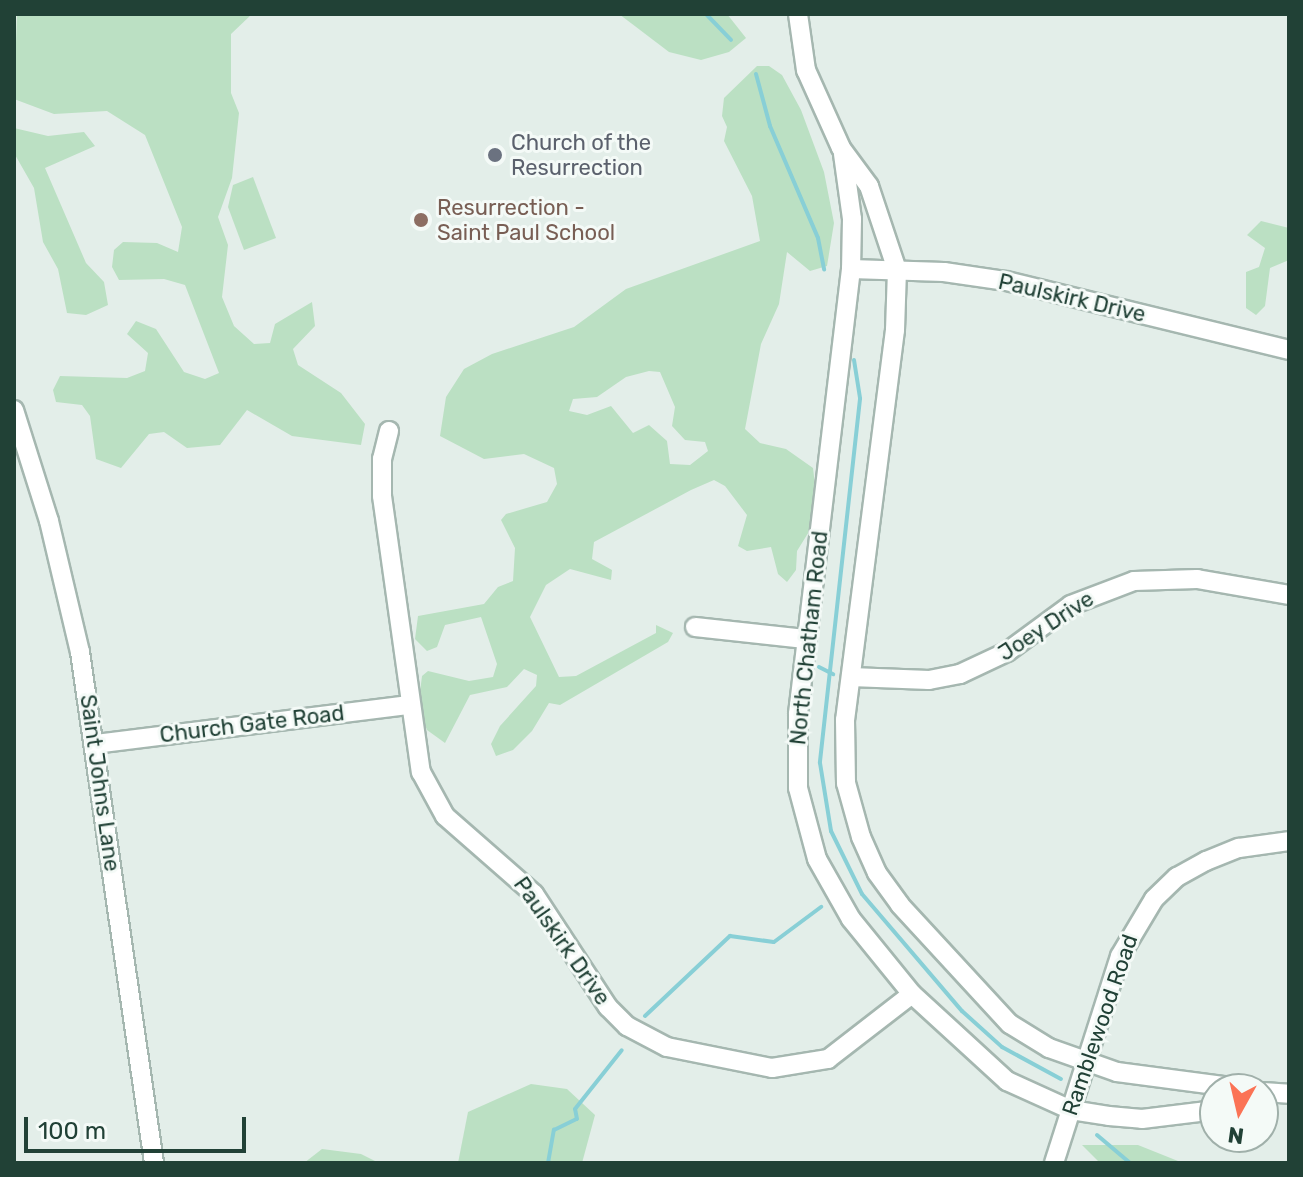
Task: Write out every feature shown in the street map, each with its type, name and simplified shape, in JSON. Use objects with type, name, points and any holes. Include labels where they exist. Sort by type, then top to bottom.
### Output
[{"type":"street","name":"North Chatham Road","points":[[798,14],[806,70],[841,148],[869,186],[897,270],[895,330],[851,677],[846,783],[851,811],[877,873],[1010,1024],[1085,1062],[1150,1078],[1199,1084]]},
{"type":"street","name":"North Chatham Road","points":[[841,148],[852,219],[851,269],[805,639],[797,753],[805,822],[834,893],[912,994],[984,1065],[1071,1110]]},
{"type":"street","name":"Paulskirk Drive","points":[[851,269],[897,270],[1006,281],[1289,350]]},
{"type":"street","name":"Saint Johns Lane","points":[[14,410],[67,590],[95,744],[154,1163]]},
{"type":"street","name":"Paulskirk Drive","points":[[389,431],[382,459],[382,496],[409,705],[421,772],[445,816],[520,877],[608,1007],[645,1037],[741,1065],[802,1066],[850,1046],[912,994]]},
{"type":"street","name":"Joey Drive","points":[[851,677],[929,680],[960,674],[1007,652],[1071,605],[1134,581],[1197,579],[1289,595]]},
{"type":"street","points":[[695,627],[805,639]]},
{"type":"street","name":"Church Gate Road","points":[[95,744],[409,705]]},
{"type":"street","name":"Ramblewood Road","points":[[1054,1163],[1120,956],[1154,899],[1177,877],[1206,861],[1239,848],[1289,841]]},
{"type":"street","points":[[1071,1110],[1142,1119],[1199,1112]]},
{"type":"green space","points":[[17,14],[252,14],[231,34],[231,93],[239,113],[232,178],[218,217],[228,245],[222,297],[234,326],[254,344],[270,343],[275,324],[312,302],[315,326],[293,349],[298,365],[341,393],[365,424],[361,445],[292,436],[247,410],[220,445],[187,448],[164,432],[149,434],[121,468],[96,459],[90,416],[82,405],[56,402],[53,390],[60,376],[127,378],[145,371],[148,353],[127,334],[136,321],[156,329],[184,372],[205,379],[219,373],[185,285],[164,279],[119,280],[112,267],[114,250],[123,242],[157,243],[178,252],[182,227],[145,135],[107,111],[54,114],[14,99]]},
{"type":"green space","points":[[619,14],[727,14],[746,38],[729,52],[701,60],[669,52]]},
{"type":"green space","points":[[757,66],[769,66],[782,75],[801,110],[824,172],[834,223],[827,266],[810,271],[787,252],[779,304],[761,344],[745,429],[760,443],[786,449],[813,468],[817,501],[810,530],[797,551],[796,570],[787,582],[778,574],[771,547],[747,551],[738,546],[747,515],[725,486],[714,480],[691,490],[594,542],[592,559],[612,570],[611,580],[570,569],[546,585],[530,617],[559,677],[576,676],[656,633],[656,625],[673,633],[668,642],[560,705],[549,703],[532,731],[513,750],[496,756],[491,744],[500,726],[536,686],[537,675],[524,669],[507,687],[470,695],[445,743],[427,730],[418,708],[422,676],[428,671],[469,681],[493,677],[497,664],[481,617],[445,625],[437,647],[427,651],[415,639],[418,616],[484,604],[498,587],[513,581],[515,548],[501,520],[506,514],[547,502],[557,484],[554,468],[524,454],[484,459],[440,436],[446,397],[464,369],[492,354],[574,327],[626,289],[760,241],[752,196],[724,141],[727,127],[722,116],[724,98]],"holes":[[[649,371],[660,372],[675,407],[672,426],[685,440],[705,442],[708,451],[690,465],[670,464],[667,441],[649,425],[633,433],[611,406],[587,415],[569,411],[573,399],[597,397],[626,377]]]},
{"type":"green space","points":[[14,128],[48,136],[84,132],[95,146],[45,168],[86,263],[104,282],[108,305],[86,315],[67,313],[58,269],[43,242],[34,188],[14,153]]},
{"type":"green space","points":[[253,177],[276,238],[244,250],[228,207],[233,185]]},
{"type":"green space","points":[[1261,221],[1289,228],[1289,260],[1270,268],[1265,306],[1256,315],[1246,308],[1246,272],[1259,267],[1265,248],[1247,235]]},
{"type":"green space","points":[[531,1084],[567,1089],[595,1115],[582,1163],[458,1163],[468,1112]]},
{"type":"green space","points":[[1082,1145],[1138,1145],[1183,1163],[1100,1163]]},
{"type":"green space","points":[[322,1149],[361,1154],[379,1163],[304,1163]]},
{"type":"waterway","points":[[706,14],[731,40]]},
{"type":"waterway","points":[[756,74],[770,126],[818,238],[824,269]]},
{"type":"waterway","points":[[854,360],[860,399],[820,763],[831,831],[862,894],[962,1011],[1002,1047],[1061,1079]]},
{"type":"waterway","points":[[819,667],[833,674]]},
{"type":"waterway","points":[[645,1016],[730,936],[774,942],[821,907]]},
{"type":"waterway","points":[[548,1163],[554,1130],[577,1119],[575,1109],[622,1050]]},
{"type":"waterway","points":[[1097,1135],[1130,1163]]},
{"type":"place","name":"Church of the Resurrection","points":[[495,155]]},
{"type":"place","name":"Resurrection - Saint Paul School","points":[[421,220]]}]
